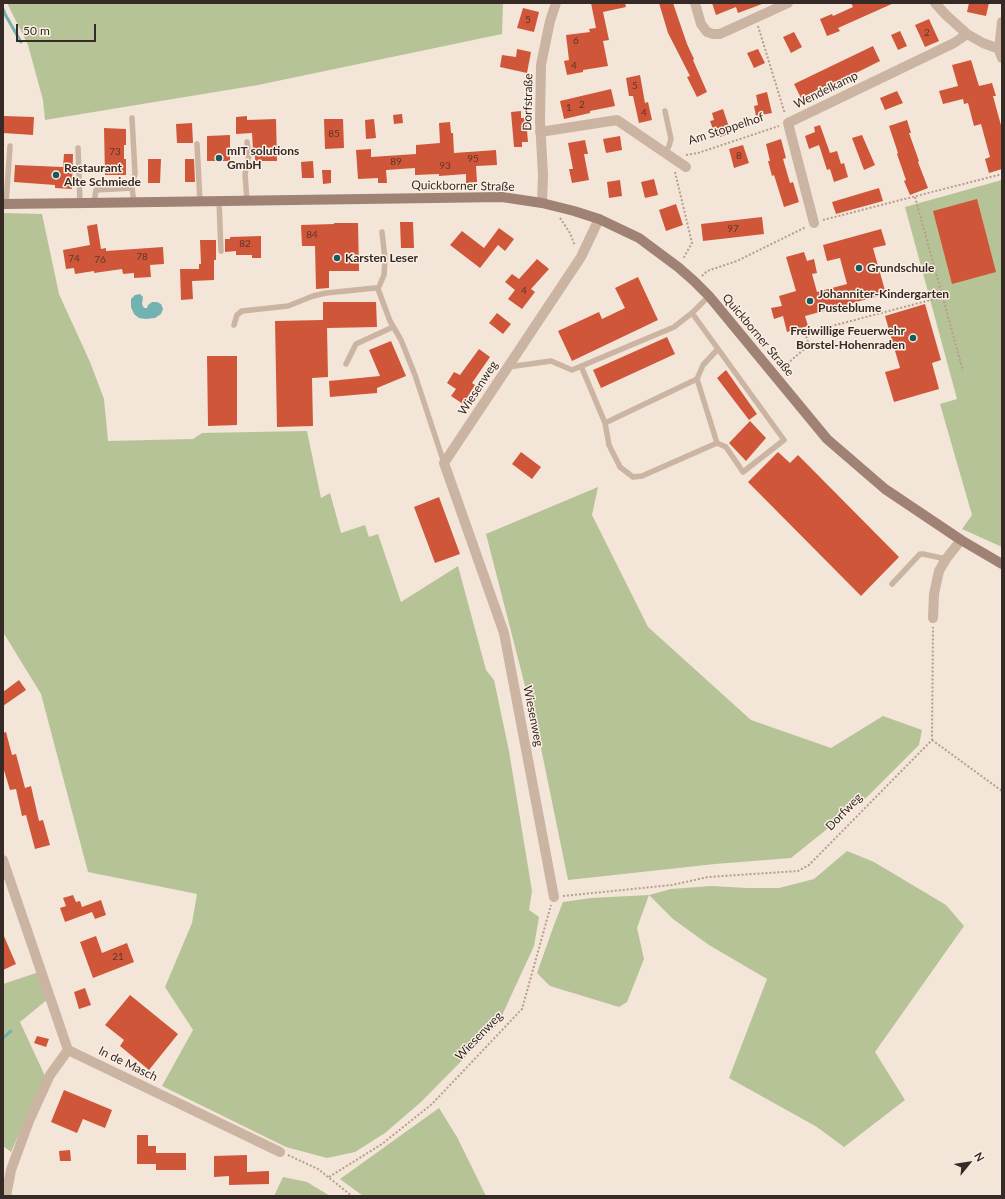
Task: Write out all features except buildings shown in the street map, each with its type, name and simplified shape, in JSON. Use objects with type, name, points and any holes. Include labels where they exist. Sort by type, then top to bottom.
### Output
[{"type":"main road","name":"Quickborner Straße","points":[[5,204],[502,197],[547,204],[574,211],[599,220],[639,238],[694,281],[709,296],[827,439],[885,489],[961,540],[1002,564]]},
{"type":"street","name":"Dorfstraße","points":[[547,204],[540,132],[541,65],[550,21],[556,3]]},
{"type":"street","points":[[695,3],[701,24],[707,32],[712,34],[720,34],[788,3]]},
{"type":"street","points":[[935,3],[967,34],[1001,53],[1002,22]]},
{"type":"street","name":"Wendelkamp","points":[[814,223],[788,123],[954,43],[967,34]]},
{"type":"street","points":[[540,132],[617,120],[686,167]]},
{"type":"street","name":"Wiesenweg","points":[[554,897],[504,633],[444,463],[580,257],[599,220]]},
{"type":"street","points":[[933,618],[934,594],[939,571],[946,559],[961,540]]},
{"type":"street","points":[[3,860],[68,1050],[50,1075],[29,1121],[11,1170],[6,1196]]},
{"type":"street","name":"In de Masch","points":[[68,1050],[280,1152]]},
{"type":"lane","points":[[665,111],[671,139],[668,155]]},
{"type":"lane","points":[[132,118],[135,173],[132,188],[134,202]]},
{"type":"lane","points":[[247,142],[249,155],[244,174],[247,201]]},
{"type":"lane","points":[[197,144],[200,202]]},
{"type":"lane","points":[[5,204],[10,146]]},
{"type":"lane","points":[[78,148],[80,203]]},
{"type":"lane","points":[[94,203],[96,190],[132,188]]},
{"type":"lane","points":[[219,201],[221,251]]},
{"type":"lane","points":[[382,232],[385,259],[384,275],[378,289],[384,308],[401,340],[418,382],[444,463]]},
{"type":"lane","points":[[234,325],[237,315],[242,311],[288,306],[313,296],[326,293],[375,288],[378,289]]},
{"type":"lane","points":[[508,367],[551,360],[572,370],[674,326],[692,313],[709,296]]},
{"type":"lane","points":[[692,313],[784,440],[743,472],[726,447],[717,442],[697,379],[703,365],[718,349]]},
{"type":"lane","points":[[346,364],[356,344],[393,327]]},
{"type":"lane","points":[[581,366],[605,423],[609,445],[620,467],[633,477],[642,476],[717,442]]},
{"type":"lane","points":[[605,423],[697,379]]},
{"type":"lane","points":[[892,584],[920,554],[946,559]]},
{"type":"path","points":[[755,18],[788,123]]},
{"type":"path","name":"Am Stoppelhof","points":[[668,155],[698,153],[788,123]]},
{"type":"path","points":[[668,155],[692,243],[678,267]]},
{"type":"path","points":[[694,281],[707,271],[737,261],[814,223],[1002,174]]},
{"type":"path","points":[[915,197],[963,371]]},
{"type":"path","points":[[547,204],[570,233],[580,257]]},
{"type":"path","points":[[774,375],[809,345],[806,333],[942,297]]},
{"type":"path","points":[[933,618],[932,740],[1002,791]]},
{"type":"path","name":"Dorfweg","points":[[554,897],[672,886],[708,877],[798,871],[809,865],[932,740]]},
{"type":"path","name":"Wiesenweg","points":[[329,1177],[382,1144],[432,1104],[522,1010],[554,897]]},
{"type":"path","points":[[280,1152],[318,1169],[352,1196]]},
{"type":"green space","points":[[7,3],[503,3],[502,34],[258,85],[45,120],[43,100],[28,45]]},
{"type":"green space","points":[[1002,180],[1002,547],[962,529],[972,515],[940,404],[957,399],[905,207]]},
{"type":"green space","points":[[3,213],[42,214],[59,294],[90,362],[104,399],[108,441],[193,439],[202,433],[307,431],[321,498],[330,493],[341,533],[365,525],[369,537],[378,534],[401,602],[458,566],[486,670],[494,680],[509,751],[532,891],[529,910],[539,917],[534,946],[498,1024],[421,1102],[385,1133],[355,1152],[327,1158],[286,1147],[162,1086],[193,1030],[165,987],[192,923],[197,894],[88,872],[41,694],[3,632]]},
{"type":"green space","points":[[598,487],[592,515],[648,627],[751,720],[831,748],[883,716],[922,730],[919,745],[868,796],[791,858],[715,864],[568,880],[541,748],[486,534]]},
{"type":"green space","points":[[847,851],[874,862],[946,905],[964,926],[875,1052],[905,1100],[844,1147],[817,1127],[729,1078],[767,979],[709,945],[673,919],[649,895],[671,889],[711,886],[779,888],[814,879]]},
{"type":"green space","points":[[649,895],[637,928],[644,959],[627,1002],[619,1007],[550,986],[537,973],[563,902],[591,898]]},
{"type":"green space","points":[[39,972],[48,999],[20,1022],[45,1076],[11,1152],[3,1146],[3,984]]},
{"type":"green space","points":[[439,1108],[457,1137],[486,1196],[363,1196],[340,1179]]},
{"type":"green space","points":[[283,1177],[307,1182],[330,1196],[274,1196]]},
{"type":"water","points":[[140,294],[143,297],[142,304],[144,308],[147,308],[152,302],[157,302],[161,304],[163,309],[161,314],[155,318],[146,319],[139,318],[134,314],[131,307],[131,299],[135,295]]},
{"type":"waterway","points":[[3,9],[21,42]]},
{"type":"waterway","points":[[3,1038],[11,1031]]},
{"type":"place","name":"mIT solutions GmbH","points":[[219,158]]},
{"type":"place","name":"Restaurant Alte Schmiede","points":[[56,175]]},
{"type":"place","name":"Karsten Leser","points":[[337,258]]},
{"type":"place","name":"Grundschule","points":[[859,268]]},
{"type":"place","name":"Johanniter-Kindergarten Pusteblume","points":[[810,301]]},
{"type":"place","name":"Freiwillige Feuerwehr Borstel-Hohenraden","points":[[913,338]]}]
